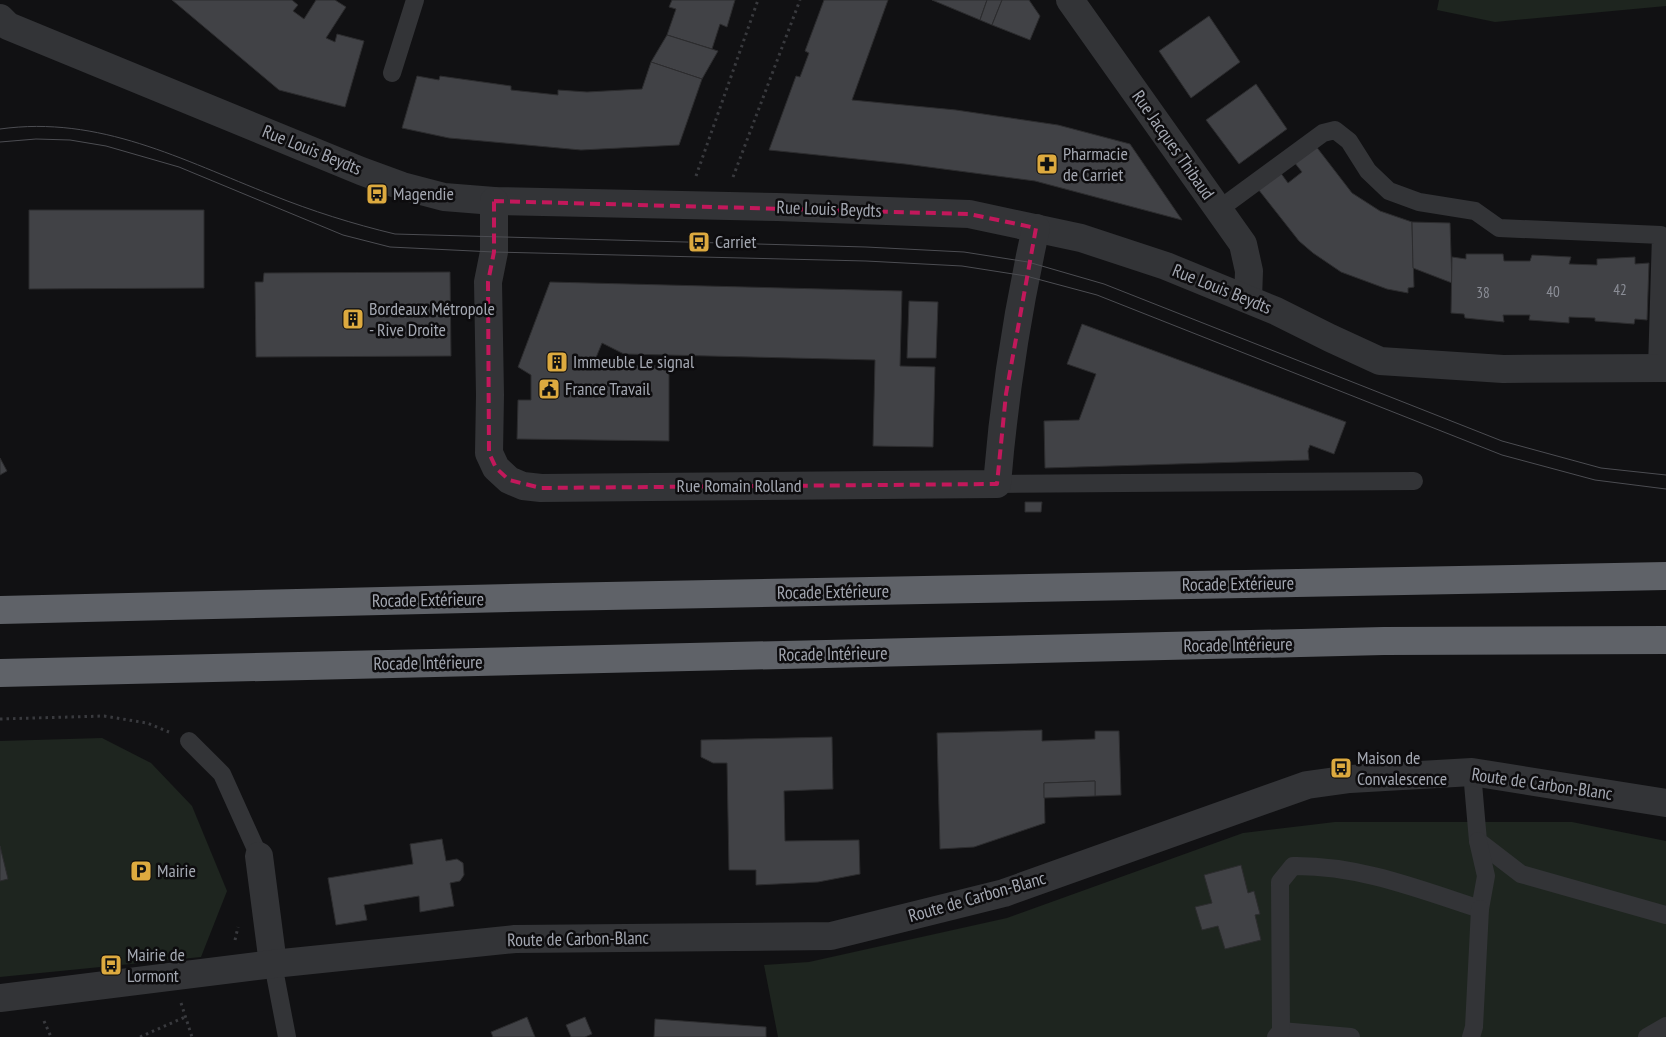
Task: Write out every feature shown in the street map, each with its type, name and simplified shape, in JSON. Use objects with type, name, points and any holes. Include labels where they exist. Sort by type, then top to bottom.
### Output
[{"type":"highway","name":"Rocade Extérieure","points":[[0,610],[554,597],[1666,576]]},
{"type":"highway","name":"Rocade Intérieure","points":[[0,673],[1384,641],[1666,640]]},
{"type":"highway","points":[[1384,641],[1666,655]]},
{"type":"street","name":"Rue Jacques Thibaud","points":[[1070,0],[1243,244],[1249,271],[1248,299]]},
{"type":"street","name":"Rue Louis Beydts","points":[[0,18],[8,26],[402,186],[444,197],[494,201],[969,214],[1081,238],[1166,266],[1276,311],[1380,361],[1503,369],[1662,368]]},
{"type":"street","name":"Rue Romain Rolland","points":[[494,201],[494,252],[488,282],[489,453],[496,468],[509,480],[523,486],[541,488],[997,484]]},
{"type":"street","points":[[997,484],[1006,394],[1028,262],[1036,228]]},
{"type":"street","name":"Route de Carbon-Blanc","points":[[0,998],[273,964],[515,939],[831,936],[1004,893],[1307,785],[1350,779],[1472,772],[1666,803]]},
{"type":"street","points":[[259,856],[273,964]]},
{"type":"lane","points":[[392,73],[415,0]]},
{"type":"lane","points":[[1218,210],[1323,133],[1335,130],[1349,141],[1368,171],[1389,191],[1419,202],[1475,211],[1499,228],[1661,234],[1662,368]]},
{"type":"lane","points":[[997,484],[1414,481]]},
{"type":"lane","points":[[189,741],[222,774],[259,856]]},
{"type":"lane","points":[[1471,1037],[1474,1027],[1480,909],[1486,876],[1478,841],[1472,772]]},
{"type":"lane","points":[[1478,841],[1521,874],[1666,915]]},
{"type":"lane","points":[[1351,1037],[1278,1034],[1280,882],[1293,866],[1314,865],[1370,874],[1480,909]]},
{"type":"lane","points":[[273,964],[286,1037]]},
{"type":"lane","points":[[1647,1037],[1666,1026]]},
{"type":"path","points":[[686,205],[758,0]]},
{"type":"path","points":[[722,206],[800,0]]},
{"type":"path","points":[[0,718],[104,716],[147,722],[189,741]]},
{"type":"path","points":[[226,970],[239,924]]},
{"type":"path","points":[[177,976],[181,1004],[192,1037]]},
{"type":"path","points":[[140,1037],[185,1017]]},
{"type":"highlighted area","points":[[494,201],[969,214],[1036,228],[1006,394],[997,484],[541,488],[509,480],[496,468],[489,453],[488,282],[494,252]]},
{"type":"shaded area","points":[[1439,0],[1666,0],[1666,6],[1495,22],[1437,10]]},
{"type":"shaded area","points":[[102,738],[151,763],[192,806],[227,891],[201,957],[0,977],[0,741]]},
{"type":"shaded area","points":[[1335,822],[1572,822],[1666,841],[1666,1037],[778,1037],[764,965],[809,962],[1007,918],[1243,833]]},
{"type":"building","points":[[172,0],[292,0],[298,5],[293,11],[304,19],[316,0],[335,0],[346,7],[326,38],[335,42],[337,34],[364,41],[345,107],[279,90]]},
{"type":"building","points":[[672,0],[735,0],[727,27],[720,24],[712,49],[667,35],[676,9],[669,7]]},
{"type":"building","points":[[824,0],[888,0],[852,100],[956,110],[1058,125],[1130,144],[1182,220],[1035,181],[905,164],[769,150],[796,76],[800,77],[809,53],[805,51]]},
{"type":"building","points":[[932,0],[987,0],[980,20]]},
{"type":"building","points":[[987,0],[1002,0],[992,25],[980,20]]},
{"type":"building","points":[[1002,0],[1029,0],[1040,16],[1030,40],[992,25]]},
{"type":"building","points":[[1209,16],[1240,62],[1191,98],[1159,51]]},
{"type":"building","points":[[667,35],[718,51],[702,79],[651,62]]},
{"type":"building","points":[[651,62],[702,79],[679,145],[581,150],[449,138],[402,128],[417,76],[439,80],[440,76],[511,86],[511,90],[558,95],[558,90],[587,92],[642,89]]},
{"type":"building","points":[[1256,84],[1287,129],[1239,164],[1206,120]]},
{"type":"building","points":[[1315,145],[1352,193],[1380,211],[1412,222],[1414,287],[1408,288],[1408,293],[1387,289],[1341,272],[1313,253],[1299,241],[1258,189],[1280,172],[1288,183],[1302,172],[1294,162]]},
{"type":"building","points":[[29,210],[204,210],[204,288],[29,289]]},
{"type":"building","points":[[1412,222],[1450,223],[1452,283],[1413,268]]},
{"type":"building","points":[[1466,254],[1503,254],[1504,261],[1530,261],[1532,255],[1571,257],[1569,264],[1597,265],[1597,259],[1635,257],[1635,264],[1649,263],[1647,320],[1635,319],[1634,324],[1595,321],[1595,318],[1569,317],[1569,323],[1529,320],[1530,315],[1503,315],[1504,322],[1465,318],[1464,314],[1451,313],[1452,257],[1466,259]]},
{"type":"building","name":"Bordeaux Métropole - Rive Droite","points":[[450,272],[451,356],[256,357],[255,282],[263,282],[264,273]]},
{"type":"building","name":"Immeuble Le signal","points":[[550,282],[902,291],[900,366],[935,367],[933,447],[873,446],[875,360],[624,354],[602,343],[593,365],[669,366],[669,441],[517,439],[518,400],[531,400],[531,375],[518,367]]},
{"type":"building","points":[[909,301],[938,302],[936,358],[907,358]]},
{"type":"building","points":[[1082,324],[1346,422],[1334,454],[1310,445],[1308,451],[1309,460],[1045,468],[1044,421],[1079,420],[1096,374],[1067,364]]},
{"type":"building","points":[[0,458],[7,471],[0,475]]},
{"type":"building","points":[[1025,502],[1042,502],[1041,512],[1025,512]]},
{"type":"building","points":[[1042,730],[1042,741],[1095,739],[1095,731],[1119,731],[1121,795],[1095,796],[1095,781],[1044,783],[1045,823],[974,847],[940,849],[937,733]]},
{"type":"building","points":[[832,737],[833,789],[784,791],[785,841],[859,840],[860,874],[818,882],[756,885],[756,870],[729,870],[727,763],[713,763],[701,757],[701,740]]},
{"type":"building","points":[[1095,781],[1095,796],[1044,798],[1044,783]]},
{"type":"building","points":[[442,839],[446,861],[457,859],[463,863],[464,875],[460,881],[450,883],[454,906],[420,912],[419,896],[364,905],[367,920],[336,925],[328,878],[413,864],[410,844]]},
{"type":"building","points":[[0,846],[8,879],[0,881]]},
{"type":"building","points":[[1241,865],[1248,893],[1254,891],[1260,914],[1255,915],[1261,940],[1225,949],[1218,926],[1202,930],[1195,907],[1212,903],[1204,875]]},
{"type":"building","points":[[527,1017],[535,1037],[493,1037],[491,1032]]},
{"type":"building","points":[[585,1017],[592,1034],[585,1037],[571,1037],[566,1025]]},
{"type":"building","points":[[655,1019],[766,1027],[766,1037],[654,1037]]},
{"type":"tram line","points":[[0,129],[37,126],[72,128],[140,144],[173,155],[317,212],[395,234],[866,247],[964,252],[1028,262],[1104,284],[1502,441],[1601,468],[1666,475]]},
{"type":"tram line","points":[[0,142],[36,139],[70,140],[106,146],[179,167],[343,235],[390,247],[494,252],[866,261],[962,266],[1026,276],[1097,295],[1502,455],[1595,480],[1666,489]]},
{"type":"place","name":"Pharmacie de Carriet","points":[[1047,164]]},
{"type":"place","name":"Magendie","points":[[377,194]]},
{"type":"place","name":"Carriet","points":[[699,242]]},
{"type":"place","name":"Bordeaux Métropole - Rive Droite","points":[[353,319]]},
{"type":"place","name":"Immeuble Le signal","points":[[557,362]]},
{"type":"place","name":"France Travail","points":[[549,389]]},
{"type":"place","name":"Maison de Convalescence","points":[[1341,768]]},
{"type":"place","name":"Mairie","points":[[141,871]]},
{"type":"place","name":"Mairie de Lormont","points":[[111,965]]}]
